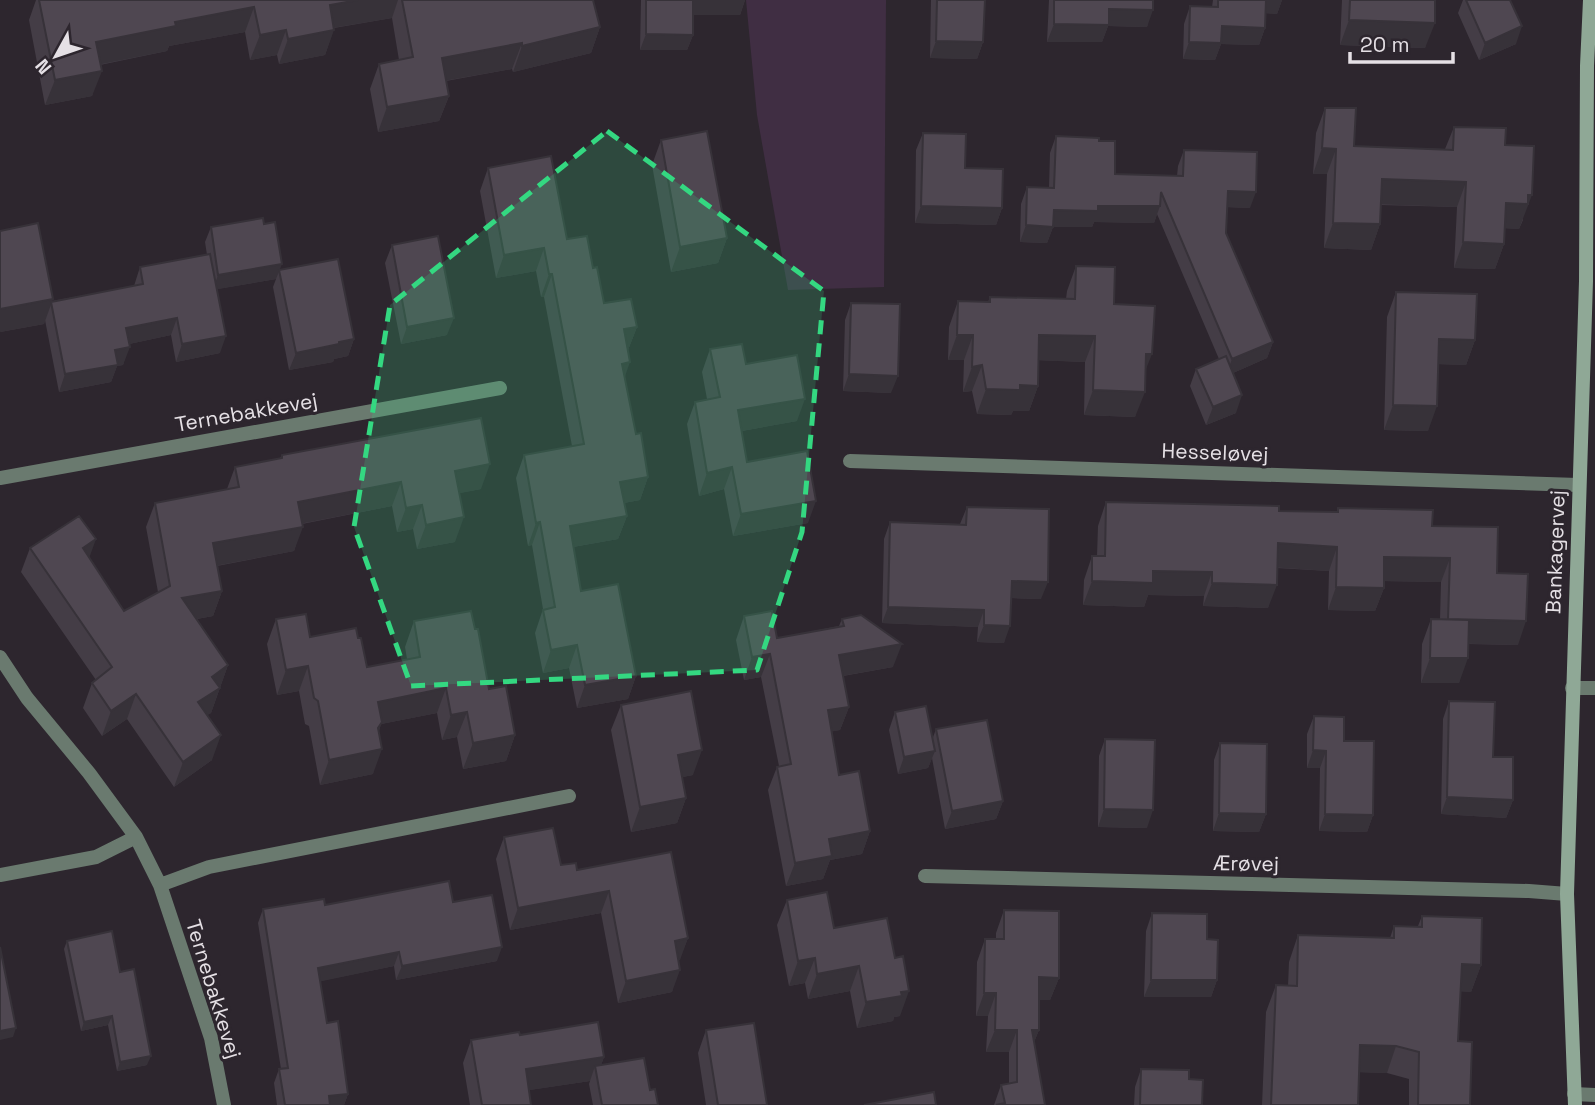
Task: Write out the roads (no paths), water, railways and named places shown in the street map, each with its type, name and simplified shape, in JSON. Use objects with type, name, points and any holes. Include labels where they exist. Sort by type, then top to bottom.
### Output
[{"type":"street","name":"Bankagervej","points":[[1574,1100],[1567,894],[1578,485],[1590,281],[1587,66],[1590,0]]},
{"type":"street","name":"Ternebakkevej","points":[[0,478],[500,388]]},
{"type":"street","name":"Hesseløvej","points":[[850,461],[1578,485]]},
{"type":"street","name":"Ternebakkevej","points":[[0,657],[27,698],[136,837],[160,885],[211,1038],[224,1105]]},
{"type":"street","points":[[1573,688],[1595,688]]},
{"type":"street","points":[[160,885],[209,867],[569,796]]},
{"type":"street","points":[[0,875],[96,857],[136,837]]},
{"type":"street","name":"Ærøvej","points":[[925,876],[1567,894]]},
{"type":"street","points":[[1574,1100],[1595,1095]]}]
